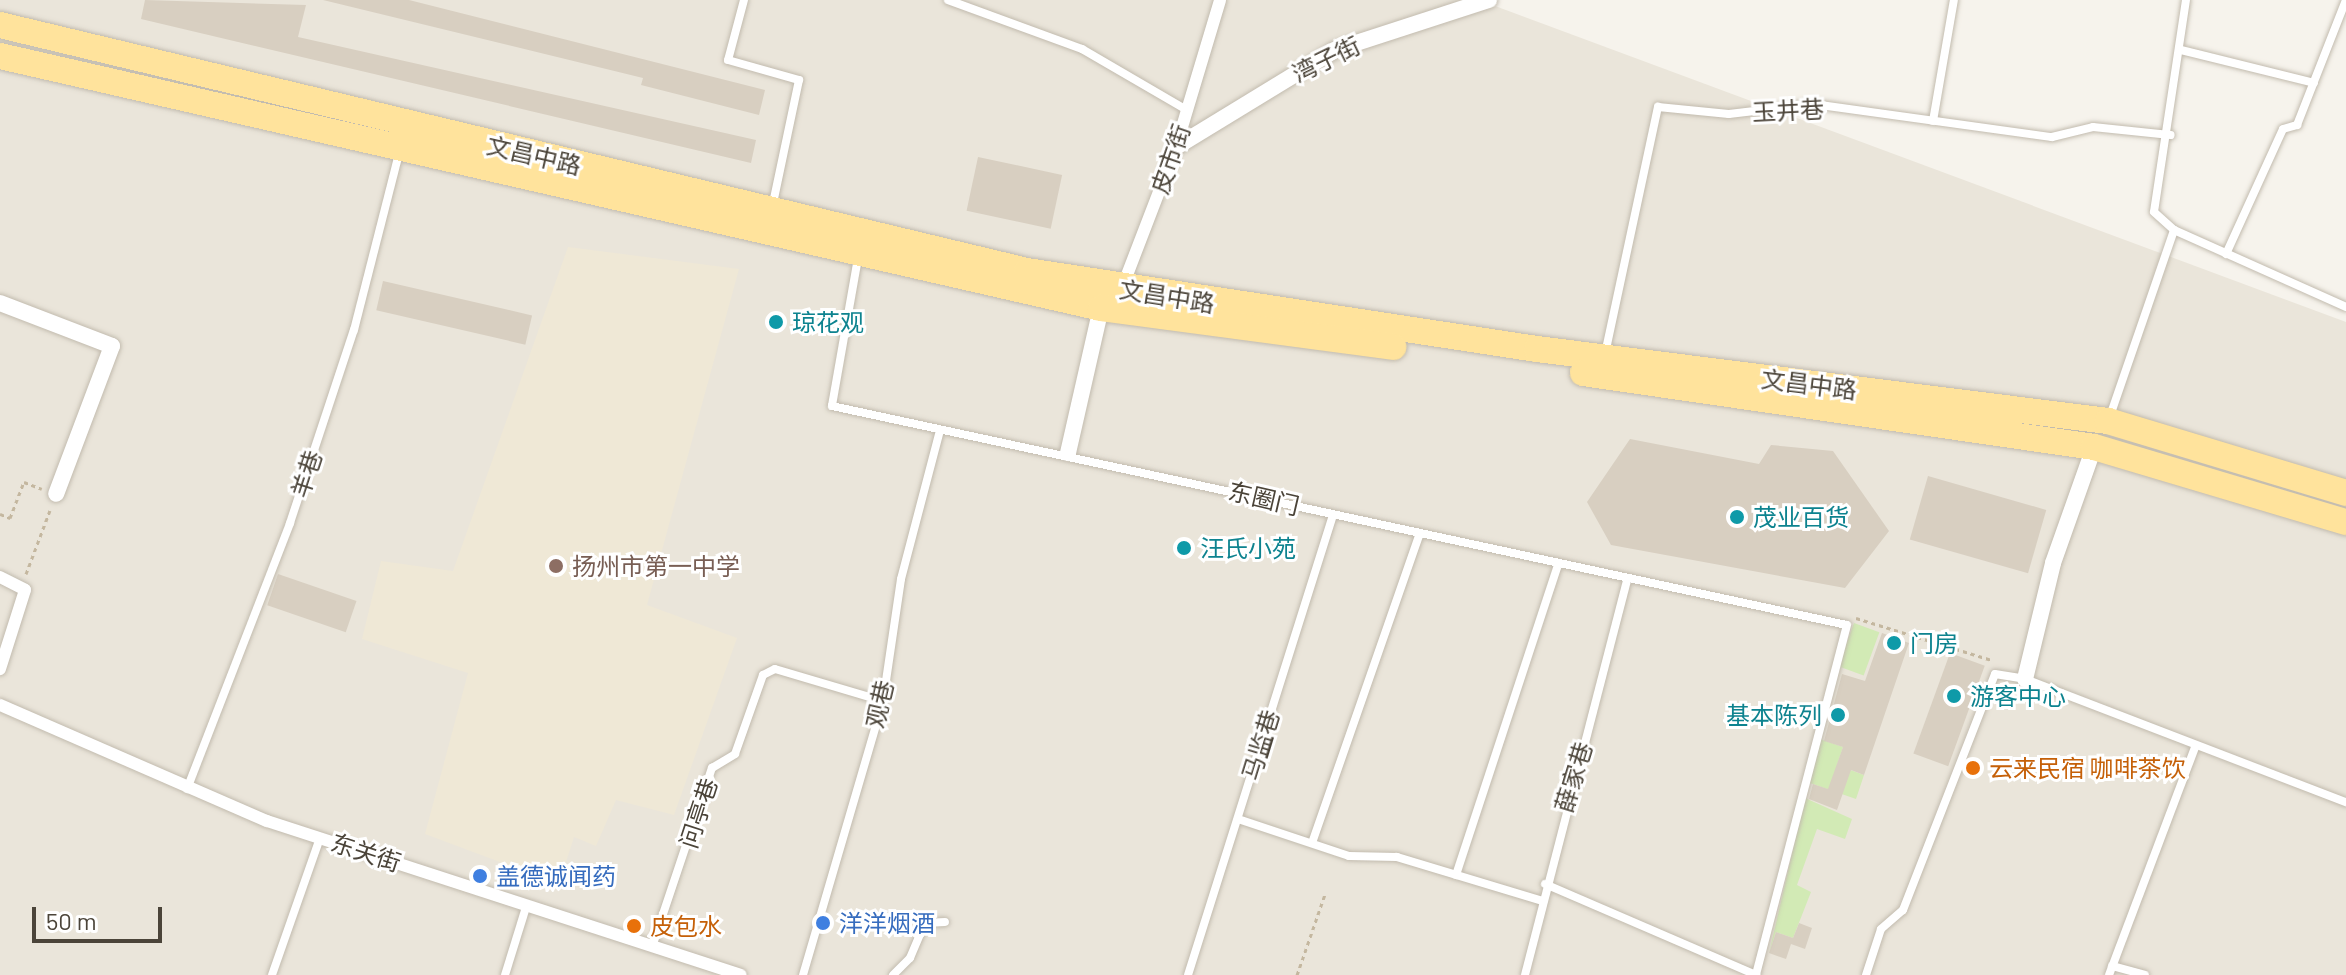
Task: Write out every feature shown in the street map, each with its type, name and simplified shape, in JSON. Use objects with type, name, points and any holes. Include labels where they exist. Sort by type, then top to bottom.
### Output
[{"type":"main road","name":"文昌中路","points":[[0,25],[771,211],[1121,290],[1605,358],[2108,421],[2346,493]]},
{"type":"main road","name":"文昌中路","points":[[0,56],[1101,308],[2094,447],[2346,522]]},
{"type":"street","name":"皮市街","points":[[1101,308],[1121,290],[1176,147],[1220,0]]},
{"type":"street","name":"湾子街","points":[[1176,147],[1335,50],[1467,3],[1489,0]]},
{"type":"street","points":[[0,303],[112,346],[56,494]]},
{"type":"street","points":[[1068,453],[1101,308]]},
{"type":"street","points":[[2025,679],[2053,563],[2094,447]]},
{"type":"street","points":[[0,577],[21,587],[0,669]]},
{"type":"street","name":"东关街","points":[[0,705],[187,790],[320,838],[741,975]]},
{"type":"lane","points":[[948,0],[1082,49],[1187,110]]},
{"type":"lane","points":[[1933,121],[1954,0]]},
{"type":"lane","points":[[2186,0],[2171,135],[2154,212],[2174,230],[2346,307]]},
{"type":"lane","points":[[2226,254],[2283,129],[2297,125],[2346,0]]},
{"type":"lane","points":[[742,1],[728,60],[799,80],[771,211]]},
{"type":"lane","points":[[2181,50],[2314,83]]},
{"type":"lane","name":"玉井巷","points":[[1605,358],[1658,107],[1729,114],[1813,104],[2052,137],[2093,127],[2171,135]]},
{"type":"lane","name":"羊巷","points":[[187,790],[290,523],[354,330],[400,150]]},
{"type":"lane","points":[[2108,421],[2174,230]]},
{"type":"lane","name":"东圈门","points":[[859,253],[832,406],[940,430],[1068,453],[1557,567],[1847,625]]},
{"type":"lane","name":"观巷","points":[[803,975],[883,701],[901,579],[940,430]]},
{"type":"lane","name":"马监巷","points":[[1188,975],[1333,515]]},
{"type":"lane","points":[[1312,843],[1419,535]]},
{"type":"lane","points":[[1456,875],[1557,567]]},
{"type":"lane","name":"薛家巷","points":[[1525,975],[1545,884],[1627,581]]},
{"type":"lane","points":[[1545,884],[1756,975],[1847,625]]},
{"type":"lane","name":"问亭巷","points":[[653,944],[712,768],[735,754],[763,675],[775,669],[883,701]]},
{"type":"lane","points":[[1866,975],[1881,929],[1903,910],[1995,674],[2025,679],[2195,747],[2346,802]]},
{"type":"lane","points":[[2145,975],[2110,970],[2195,747]]},
{"type":"lane","points":[[1238,819],[1312,843],[1456,875],[1543,901]]},
{"type":"lane","points":[[272,975],[320,838]]},
{"type":"lane","points":[[505,975],[527,904]]},
{"type":"lane","points":[[893,975],[910,958],[925,923],[945,922]]},
{"type":"path","points":[[0,514],[10,518],[24,482],[56,494],[21,587]]},
{"type":"path","points":[[1847,625],[1860,615],[2019,669],[2025,679]]},
{"type":"path","points":[[1297,975],[1325,894]]},
{"type":"shaded area","points":[[0,0],[1479,0],[2346,322],[2346,975],[0,975]]},
{"type":"shaded area","name":"扬州市第一中学","points":[[568,247],[739,269],[647,605],[737,638],[674,815],[616,800],[596,846],[574,837],[559,884],[425,834],[468,673],[362,639],[381,561],[453,571]]},
{"type":"green space","points":[[1854,623],[1879,632],[1864,675],[1838,666]]},
{"type":"green space","points":[[1820,739],[1843,747],[1837,765],[1864,775],[1856,799],[1810,783]]},
{"type":"green space","points":[[1805,798],[1852,819],[1845,839],[1817,829],[1797,885],[1811,892],[1793,938],[1776,932],[1769,953]]},
{"type":"building","points":[[145,0],[306,5],[298,37],[756,140],[751,163],[141,19]]},
{"type":"building","points":[[323,0],[409,0],[765,90],[759,115],[641,85],[643,78]]},
{"type":"building","points":[[978,157],[1062,175],[1051,229],[967,211]]},
{"type":"building","points":[[383,281],[532,315],[525,345],[376,310]]},
{"type":"building","name":"茂业百货","points":[[1630,439],[1759,464],[1771,445],[1833,451],[1889,531],[1845,588],[1611,545],[1587,502]]},
{"type":"building","points":[[1928,476],[2046,510],[2028,573],[1910,539]]},
{"type":"building","points":[[278,574],[356,601],[346,632],[267,605]]},
{"type":"building","points":[[1882,633],[1909,643],[1864,775],[1851,770],[1837,810],[1809,799],[1813,784],[1828,789],[1843,747],[1824,741],[1842,674],[1865,681]]},
{"type":"building","points":[[1950,653],[1985,666],[1948,766],[1913,754]]},
{"type":"building","points":[[1799,923],[1812,928],[1805,949],[1791,944],[1786,959],[1769,953],[1776,932],[1793,938]]},
{"type":"place","name":"琼花观","points":[[776,322]]},
{"type":"place","name":"茂业百货","points":[[1737,517]]},
{"type":"place","name":"汪氏小苑","points":[[1184,548]]},
{"type":"place","name":"扬州市第一中学","points":[[556,566]]},
{"type":"place","name":"门房","points":[[1894,643]]},
{"type":"place","name":"游客中心","points":[[1954,696]]},
{"type":"place","name":"基本陈列","points":[[1838,715]]},
{"type":"place","name":"云来民宿 咖啡茶饮","points":[[1973,768]]},
{"type":"place","name":"盖德诚闻药","points":[[480,876]]},
{"type":"place","name":"洋洋烟酒","points":[[823,923]]},
{"type":"place","name":"皮包水","points":[[634,926]]}]
